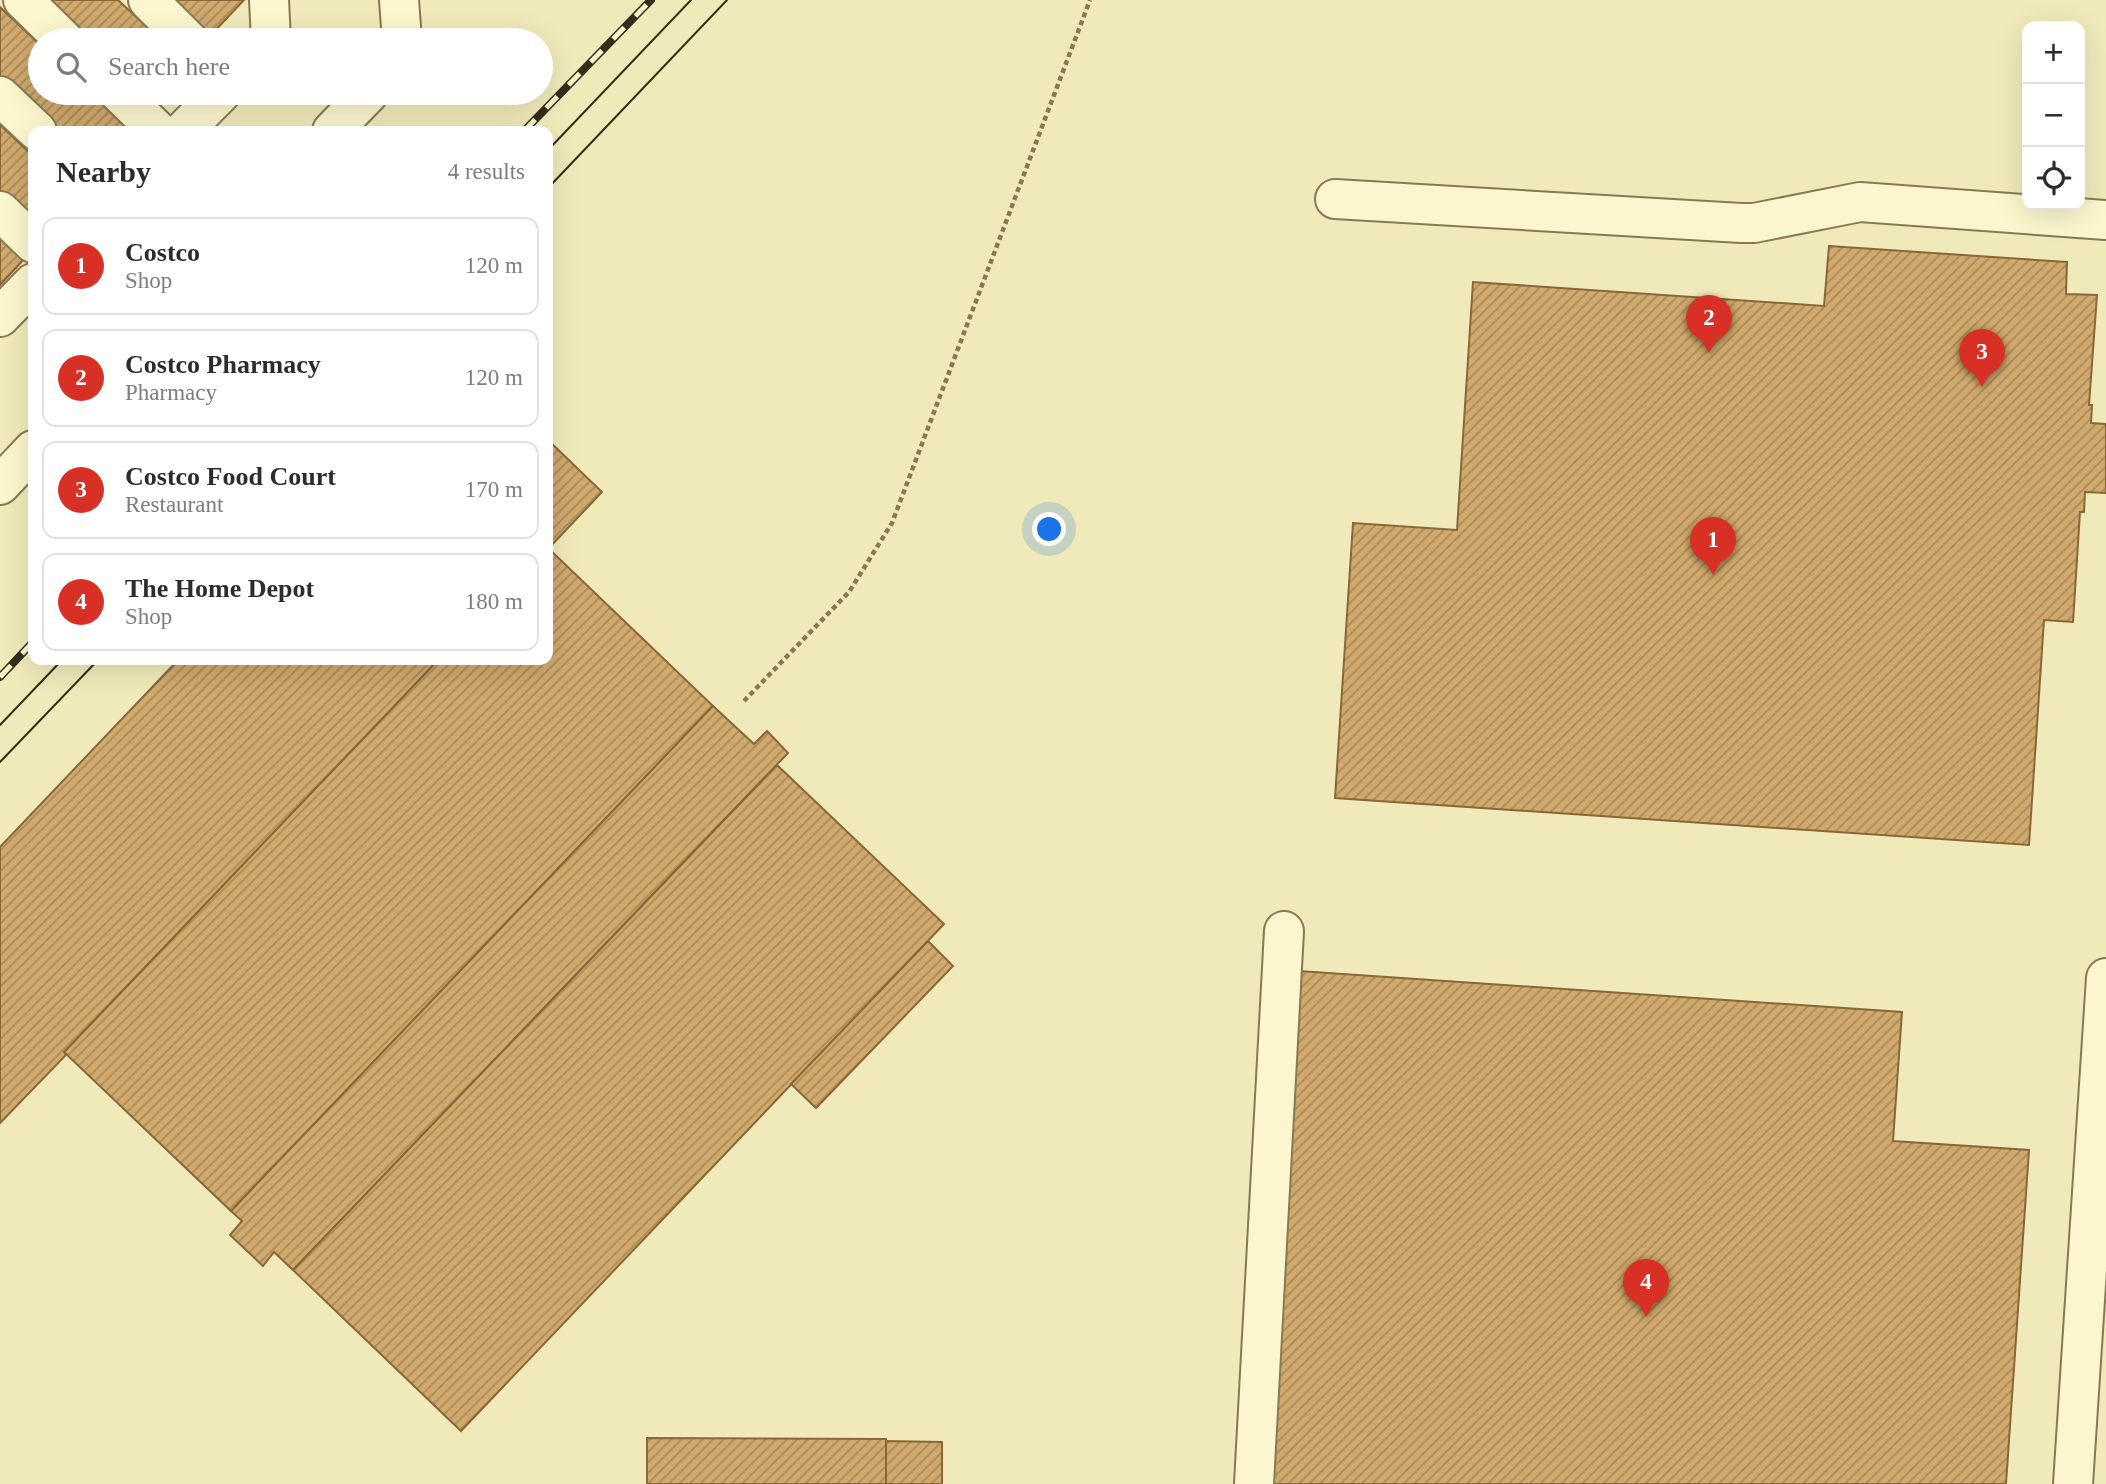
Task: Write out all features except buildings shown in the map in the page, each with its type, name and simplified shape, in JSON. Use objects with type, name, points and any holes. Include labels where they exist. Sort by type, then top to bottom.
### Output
[{"type":"street","points":[[23,0],[52,28]]},
{"type":"street","points":[[148,0],[176,28]]},
{"type":"street","points":[[269,0],[270,28]]},
{"type":"street","points":[[399,0],[401,28]]},
{"type":"street","points":[[0,96],[32,126]]},
{"type":"street","points":[[131,105],[153,126]]},
{"type":"street","points":[[188,126],[209,105]]},
{"type":"street","points":[[337,126],[357,105]]},
{"type":"street","points":[[1335,198],[1741,223],[1754,223],[1860,202],[2106,220]]},
{"type":"street","points":[[0,211],[28,238]]},
{"type":"street","points":[[0,317],[28,288]]},
{"type":"street","points":[[0,485],[28,455]]},
{"type":"street","points":[[1254,1484],[1284,931]]},
{"type":"street","points":[[2073,1484],[2096,1299],[2106,978]]},
{"type":"path","points":[[744,701],[849,592],[892,523],[1090,0]]},
{"type":"tram line","points":[[553,145],[691,0]]},
{"type":"tram line","points":[[553,183],[727,0]]},
{"type":"tram line","points":[[0,725],[57,665]]},
{"type":"tram line","points":[[0,762],[93,665]]},
{"type":"railway","points":[[553,101],[651,0]]},
{"type":"railway","points":[[529,126],[549,105]]},
{"type":"railway","points":[[0,677],[28,647]]},
{"type":"place","name":"Costco Pharmacy","points":[[1709,353]]},
{"type":"place","name":"Costco Food Court","points":[[1982,387]]},
{"type":"place","name":"Costco","points":[[1713,575]]},
{"type":"place","name":"The Home Depot","points":[[1646,1317]]}]
